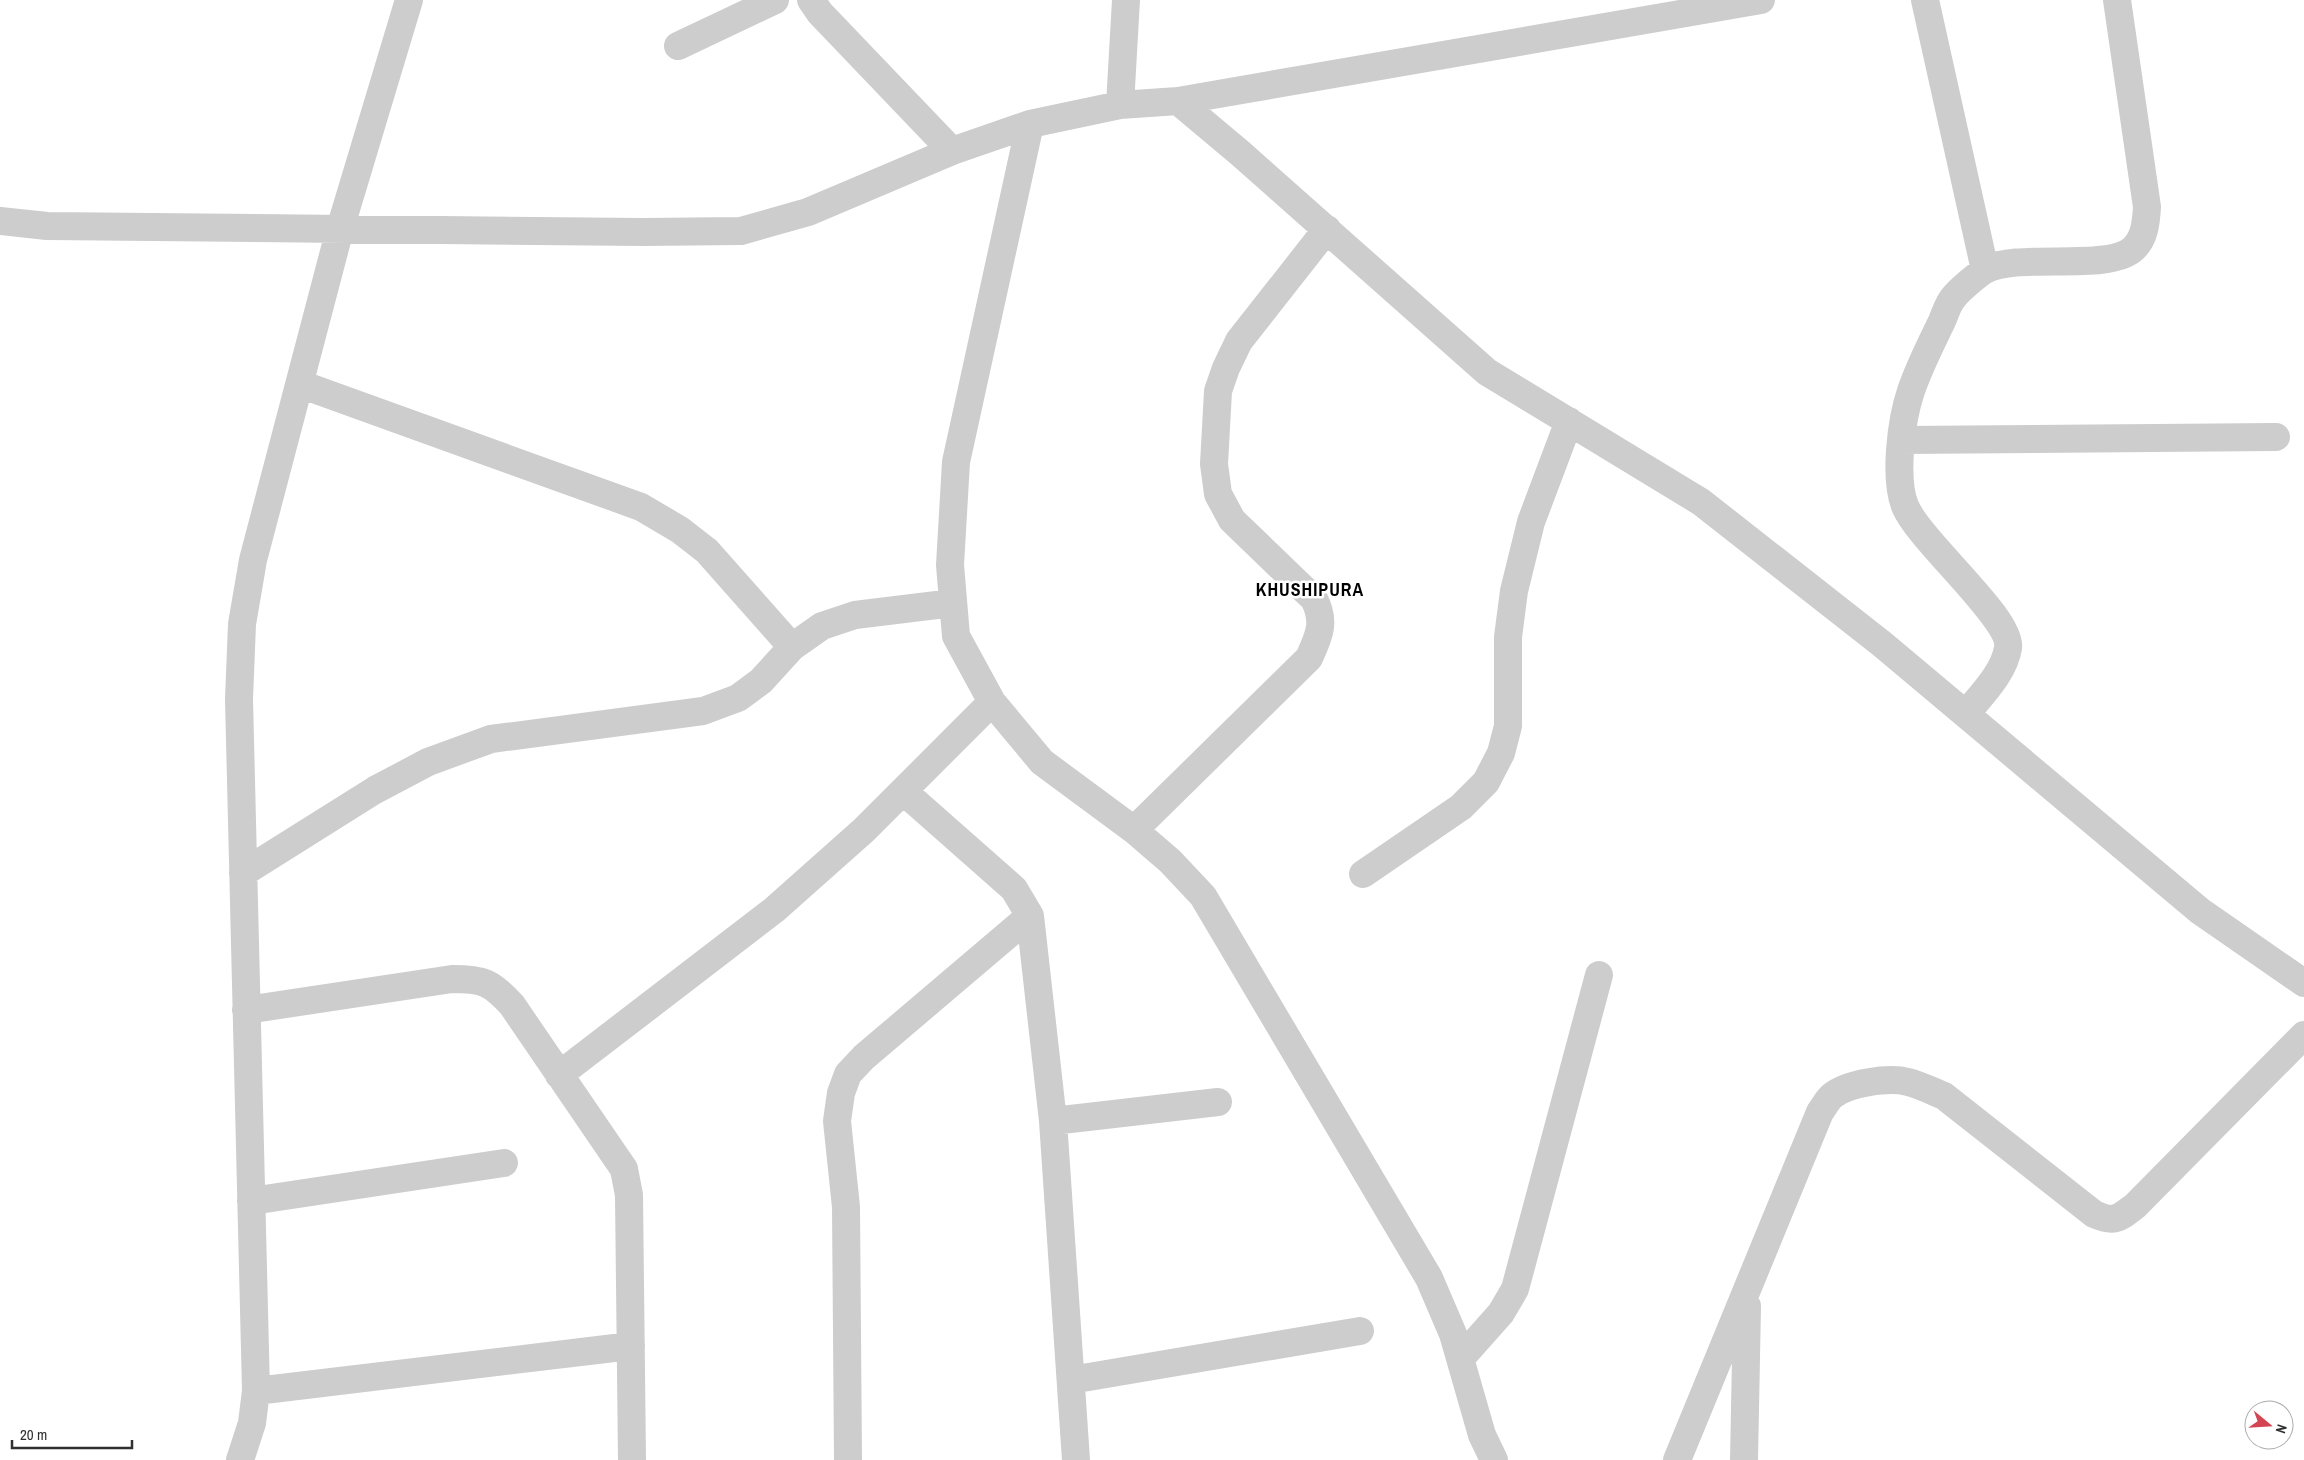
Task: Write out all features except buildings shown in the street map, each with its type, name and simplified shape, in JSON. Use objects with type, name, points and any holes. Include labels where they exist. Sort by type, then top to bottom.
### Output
[{"type":"street","points":[[240,1460],[252,1423],[256,1391],[239,699],[242,624],[253,560],[340,229],[409,0]]},
{"type":"street","points":[[678,46],[775,0]]},
{"type":"street","points":[[811,0],[831,25],[952,150]]},
{"type":"street","points":[[1120,106],[1126,0]]},
{"type":"street","points":[[0,221],[47,226],[643,232],[742,231],[808,212],[952,150],[1030,124],[1120,106],[1178,101],[1761,0]]},
{"type":"street","points":[[1926,0],[1985,270]]},
{"type":"street","points":[[1966,714],[1999,671],[2008,648],[2008,635],[1996,617],[1916,527],[1905,506],[1900,486],[1901,440],[1911,392],[1953,297],[1985,270],[2010,264],[2112,258],[2133,250],[2145,231],[2147,207],[2117,0]]},
{"type":"street","points":[[1178,101],[1327,229],[1488,372],[1701,502],[1882,644],[2200,911],[2304,983]]},
{"type":"street","points":[[1030,124],[956,462],[950,565],[956,636],[992,702],[1042,762],[1134,830],[1170,861],[1204,896],[1429,1278],[1453,1334],[1482,1435],[1494,1460]]},
{"type":"street","points":[[1134,830],[1309,658],[1320,635],[1321,612],[1314,599],[1232,520],[1218,494],[1214,464],[1218,391],[1226,368],[1239,341],[1327,229]]},
{"type":"street","points":[[300,384],[640,507],[680,530],[707,551],[792,647]]},
{"type":"street","points":[[1363,874],[1461,807],[1486,782],[1501,753],[1508,726],[1508,637],[1514,591],[1531,522],[1569,421]]},
{"type":"street","points":[[1901,440],[2276,438]]},
{"type":"street","points":[[243,873],[376,790],[428,762],[491,739],[703,711],[738,698],[760,681],[792,647],[822,626],[855,615],[953,603]]},
{"type":"street","points":[[559,1075],[774,910],[864,830],[992,702]]},
{"type":"street","points":[[903,791],[1014,889],[1030,916],[1053,1121],[1076,1460]]},
{"type":"street","points":[[848,1460],[846,1207],[837,1121],[841,1094],[848,1074],[864,1057],[1030,916]]},
{"type":"street","points":[[1461,1358],[1500,1313],[1515,1289],[1599,975]]},
{"type":"street","points":[[246,1010],[452,978],[477,979],[497,989],[512,1004],[624,1169],[629,1194],[632,1460]]},
{"type":"street","points":[[1677,1460],[1820,1112],[1832,1096],[1852,1086],[1882,1081],[1906,1081],[1944,1096],[2094,1214],[2108,1220],[2120,1217],[2135,1206],[2304,1035]]},
{"type":"street","points":[[1053,1121],[1218,1102]]},
{"type":"street","points":[[251,1201],[504,1163]]},
{"type":"street","points":[[1744,1460],[1748,1289]]},
{"type":"street","points":[[1071,1380],[1360,1331]]},
{"type":"street","points":[[256,1391],[631,1346]]},
{"type":"district","name":"KHUSHIPURA","points":[[1310,589]]}]
